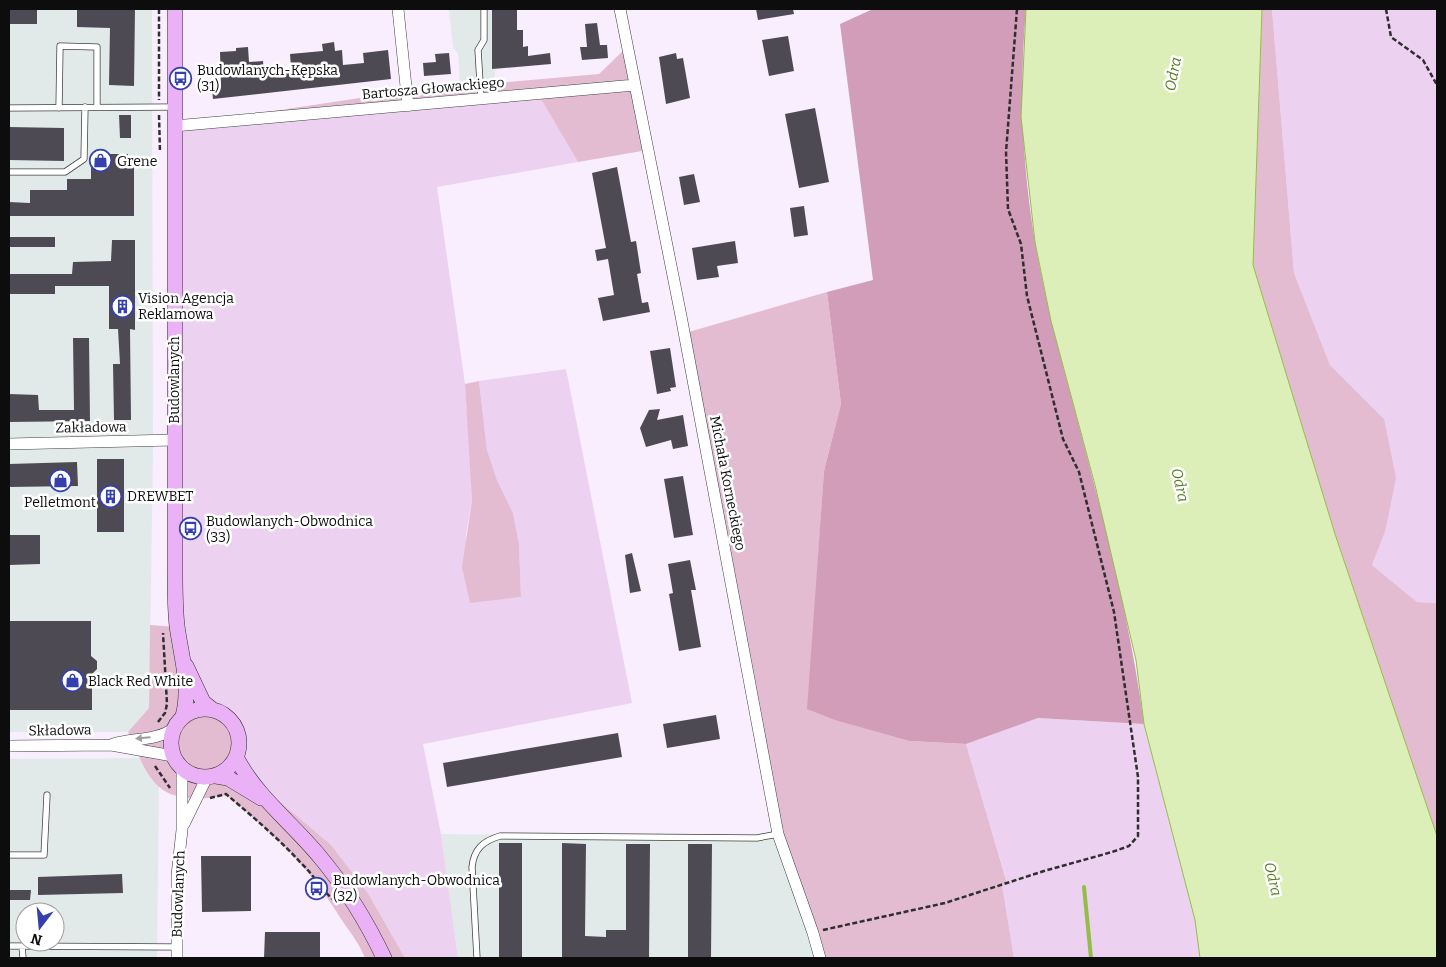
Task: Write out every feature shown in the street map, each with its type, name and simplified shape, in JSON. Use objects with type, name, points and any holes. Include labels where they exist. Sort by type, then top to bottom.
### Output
[{"type":"main road","name":"Budowlanych","points":[[175,9],[175,598],[177,627],[184,660],[185,708],[178,722]]},
{"type":"main road","name":"Budowlanych","points":[[184,660],[203,702],[213,710]]},
{"type":"main road","points":[[211,777],[231,765],[236,757],[239,747],[236,728],[222,713],[213,710],[194,710],[178,722],[170,745],[177,762],[193,775],[211,777],[228,778],[268,802]]},
{"type":"main road","points":[[236,757],[268,802],[320,856],[336,877],[370,928],[384,958]]},
{"type":"street","points":[[398,9],[408,106]]},
{"type":"street","name":"Michała Korneckiego","points":[[620,9],[683,325],[778,834],[820,958]]},
{"type":"street","name":"Bartosza Głowackiego","points":[[174,126],[635,85]]},
{"type":"street","name":"Zakładowa","points":[[9,444],[174,440]]},
{"type":"street","name":"Składowa","points":[[111,745],[129,739],[166,735],[178,722]]},
{"type":"street","name":"Składowa","points":[[9,746],[111,745],[177,762]]},
{"type":"street","name":"Budowlanych","points":[[177,762],[182,830],[177,875],[177,953]]},
{"type":"street","name":"Budowlanych","points":[[182,830],[195,798],[211,777]]},
{"type":"lane","points":[[481,99],[478,50],[484,40],[484,9]]},
{"type":"lane","points":[[60,108],[60,46],[97,47],[97,107]]},
{"type":"lane","points":[[9,108],[174,107]]},
{"type":"lane","points":[[9,172],[65,172],[84,159],[86,108]]},
{"type":"lane","points":[[9,854],[44,854],[47,795]]},
{"type":"lane","points":[[477,958],[472,868],[474,854],[486,840],[500,836],[758,838],[778,834]]},
{"type":"lane","points":[[65,948],[177,953]]},
{"type":"path","points":[[813,933],[945,903],[1044,871],[1112,852],[1129,846],[1138,836],[1138,776],[1114,612],[1079,472],[1063,438],[1027,296],[1021,244],[1008,209],[1006,152],[1017,9]]},
{"type":"path","points":[[1386,9],[1391,37],[1423,60],[1437,85]]},
{"type":"path","points":[[155,726],[165,713],[166,697]]},
{"type":"path","points":[[154,764],[174,794]]},
{"type":"path","points":[[205,799],[226,794],[271,832],[304,865],[326,894],[340,906]]},
{"type":"shaded area","points":[[9,9],[152,9],[153,454],[149,708],[128,732],[9,732]]},
{"type":"shaded area","points":[[449,9],[517,9],[518,48],[503,68],[495,70],[495,82],[460,85],[458,53],[453,48]]},
{"type":"shaded area","points":[[873,9],[1026,9],[1022,97],[1023,126],[1027,184],[1035,242],[1055,333],[1116,573],[1129,633],[1144,724],[1038,718],[966,744],[910,741],[835,720],[807,709],[824,471],[841,404],[827,292],[873,280],[840,24]]},
{"type":"shaded area","points":[[1262,9],[1272,9],[1294,273],[1330,365],[1384,419],[1396,478],[1385,532],[1372,565],[1417,602],[1437,603],[1437,836],[1335,534],[1253,265]]},
{"type":"shaded area","points":[[1272,9],[1437,9],[1437,603],[1417,602],[1372,565],[1385,532],[1384,419],[1330,365],[1294,273]]},
{"type":"shaded area","points":[[628,46],[648,150],[578,162],[538,94],[174,126],[406,91],[599,74]]},
{"type":"shaded area","points":[[538,94],[578,162],[437,187],[465,384],[472,501],[466,534],[470,602],[521,597],[519,544],[513,513],[497,480],[487,450],[479,381],[566,369],[632,703],[423,744],[441,834],[458,958],[405,958],[369,895],[240,763],[230,720],[213,710],[184,661],[174,126]]},
{"type":"shaded area","points":[[827,292],[841,404],[824,471],[815,604],[910,741],[966,744],[1007,883],[1002,885],[1014,958],[820,958],[778,834],[685,333]]},
{"type":"shaded area","points":[[479,381],[487,450],[497,480],[513,513],[519,544],[521,597],[470,603],[462,567],[472,501],[465,384]]},
{"type":"shaded area","points":[[150,625],[177,627],[184,661],[213,710],[222,713],[236,728],[239,747],[236,757],[274,797],[331,845],[369,895],[405,958],[365,958],[361,948],[330,902],[304,868],[276,838],[226,795],[200,799],[182,797],[165,791],[153,781],[141,761],[128,732],[149,708]]},
{"type":"shaded area","points":[[1038,718],[1144,724],[1195,920],[1200,958],[1014,958],[1002,885],[1007,882],[966,744]]},
{"type":"shaded area","points":[[139,758],[159,786],[157,958],[9,958],[9,759]]},
{"type":"shaded area","points":[[441,834],[757,838],[778,834],[820,958],[458,958]]},
{"type":"water","name":"Odra","points":[[1026,9],[1262,9],[1253,265],[1335,534],[1437,836],[1437,958],[1200,958],[1195,920],[1144,724],[1136,660],[1095,485],[1051,321],[1035,242],[1021,117]]},
{"type":"building","points":[[9,9],[37,9],[37,24],[9,24]]},
{"type":"building","points":[[77,9],[135,9],[134,86],[109,85],[110,28],[77,27]]},
{"type":"building","points":[[492,9],[517,9],[517,30],[523,30],[523,47],[528,46],[528,56],[550,53],[551,64],[492,69]]},
{"type":"building","points":[[756,9],[793,9],[794,14],[758,20]]},
{"type":"building","points":[[597,23],[600,45],[607,45],[608,58],[582,60],[580,47],[587,47],[585,24]]},
{"type":"building","points":[[788,36],[794,71],[769,76],[762,40]]},
{"type":"building","points":[[334,42],[335,51],[342,50],[343,65],[364,63],[363,53],[388,50],[391,79],[213,99],[212,88],[221,87],[220,52],[236,51],[236,48],[248,47],[249,62],[263,61],[264,74],[284,72],[284,70],[291,67],[290,54],[323,51],[322,44]]},
{"type":"building","points":[[449,53],[451,74],[424,76],[423,63],[436,62],[435,54]]},
{"type":"building","points":[[676,53],[677,59],[683,58],[690,98],[666,104],[659,57]]},
{"type":"building","points":[[815,108],[829,182],[799,188],[785,114]]},
{"type":"building","points":[[119,115],[131,115],[131,138],[120,138]]},
{"type":"building","points":[[9,127],[64,128],[64,161],[9,160]]},
{"type":"building","points":[[91,154],[128,154],[128,166],[134,166],[134,216],[9,216],[9,202],[30,203],[30,190],[67,190],[67,179],[91,179]]},
{"type":"building","points":[[617,167],[631,242],[636,241],[641,273],[637,274],[642,303],[648,302],[650,312],[603,321],[598,298],[614,295],[608,259],[597,261],[595,250],[606,248],[592,173]]},
{"type":"building","points":[[694,174],[700,202],[684,205],[679,177]]},
{"type":"building","points":[[804,206],[808,235],[794,237],[790,208]]},
{"type":"building","points":[[9,237],[55,237],[55,247],[9,247]]},
{"type":"building","points":[[112,240],[135,240],[135,330],[130,329],[131,420],[114,420],[113,364],[120,364],[118,329],[109,329],[109,286],[55,286],[55,294],[9,294],[9,274],[72,274],[73,262],[111,261]]},
{"type":"building","points":[[735,241],[738,263],[717,266],[719,277],[697,280],[692,248]]},
{"type":"building","points":[[73,338],[89,338],[90,421],[9,422],[9,394],[38,395],[39,410],[74,410]]},
{"type":"building","points":[[670,348],[676,387],[670,388],[671,391],[657,394],[650,351]]},
{"type":"building","points":[[660,409],[657,420],[683,415],[688,446],[673,449],[671,440],[646,447],[640,428],[649,410]]},
{"type":"building","name":"DREWBET","points":[[97,459],[124,459],[124,532],[97,532]]},
{"type":"building","points":[[77,462],[78,486],[9,487],[9,464]]},
{"type":"building","points":[[683,476],[693,535],[674,538],[664,479]]},
{"type":"building","points":[[9,535],[40,535],[40,564],[9,565]]},
{"type":"building","points":[[632,553],[641,591],[630,593],[625,555]]},
{"type":"building","points":[[690,560],[696,590],[691,590],[701,647],[679,651],[669,594],[673,593],[668,564]]},
{"type":"building","points":[[9,621],[91,621],[91,656],[97,661],[97,669],[92,674],[92,710],[9,710]]},
{"type":"building","points":[[716,715],[720,739],[667,748],[663,724]]},
{"type":"building","points":[[618,733],[622,757],[447,787],[443,763]]},
{"type":"building","points":[[499,843],[522,843],[522,958],[499,958]]},
{"type":"building","points":[[562,843],[586,844],[585,936],[606,937],[606,930],[626,930],[626,844],[650,844],[649,958],[562,958]]},
{"type":"building","points":[[688,844],[712,844],[711,958],[688,958]]},
{"type":"building","points":[[201,856],[251,856],[251,911],[202,912]]},
{"type":"building","points":[[122,874],[123,893],[38,895],[38,877]]},
{"type":"building","points":[[9,890],[31,890],[30,900],[9,900]]},
{"type":"building","points":[[265,932],[320,932],[320,958],[264,958]]},
{"type":"waterway","points":[[1084,887],[1091,958]]},
{"type":"place","name":"Budowlanych-Kępska (31)","points":[[181,78]]},
{"type":"place","name":"Grene","points":[[101,161]]},
{"type":"place","name":"Vision Agencja Reklamowa","points":[[122,306]]},
{"type":"place","name":"Pelletmont","points":[[60,480]]},
{"type":"place","name":"DREWBET","points":[[111,496]]},
{"type":"place","name":"Budowlanych-Obwodnica (33)","points":[[190,529]]},
{"type":"place","name":"Black Red White","points":[[72,681]]},
{"type":"place","name":"Budowlanych-Obwodnica (32)","points":[[317,888]]}]
